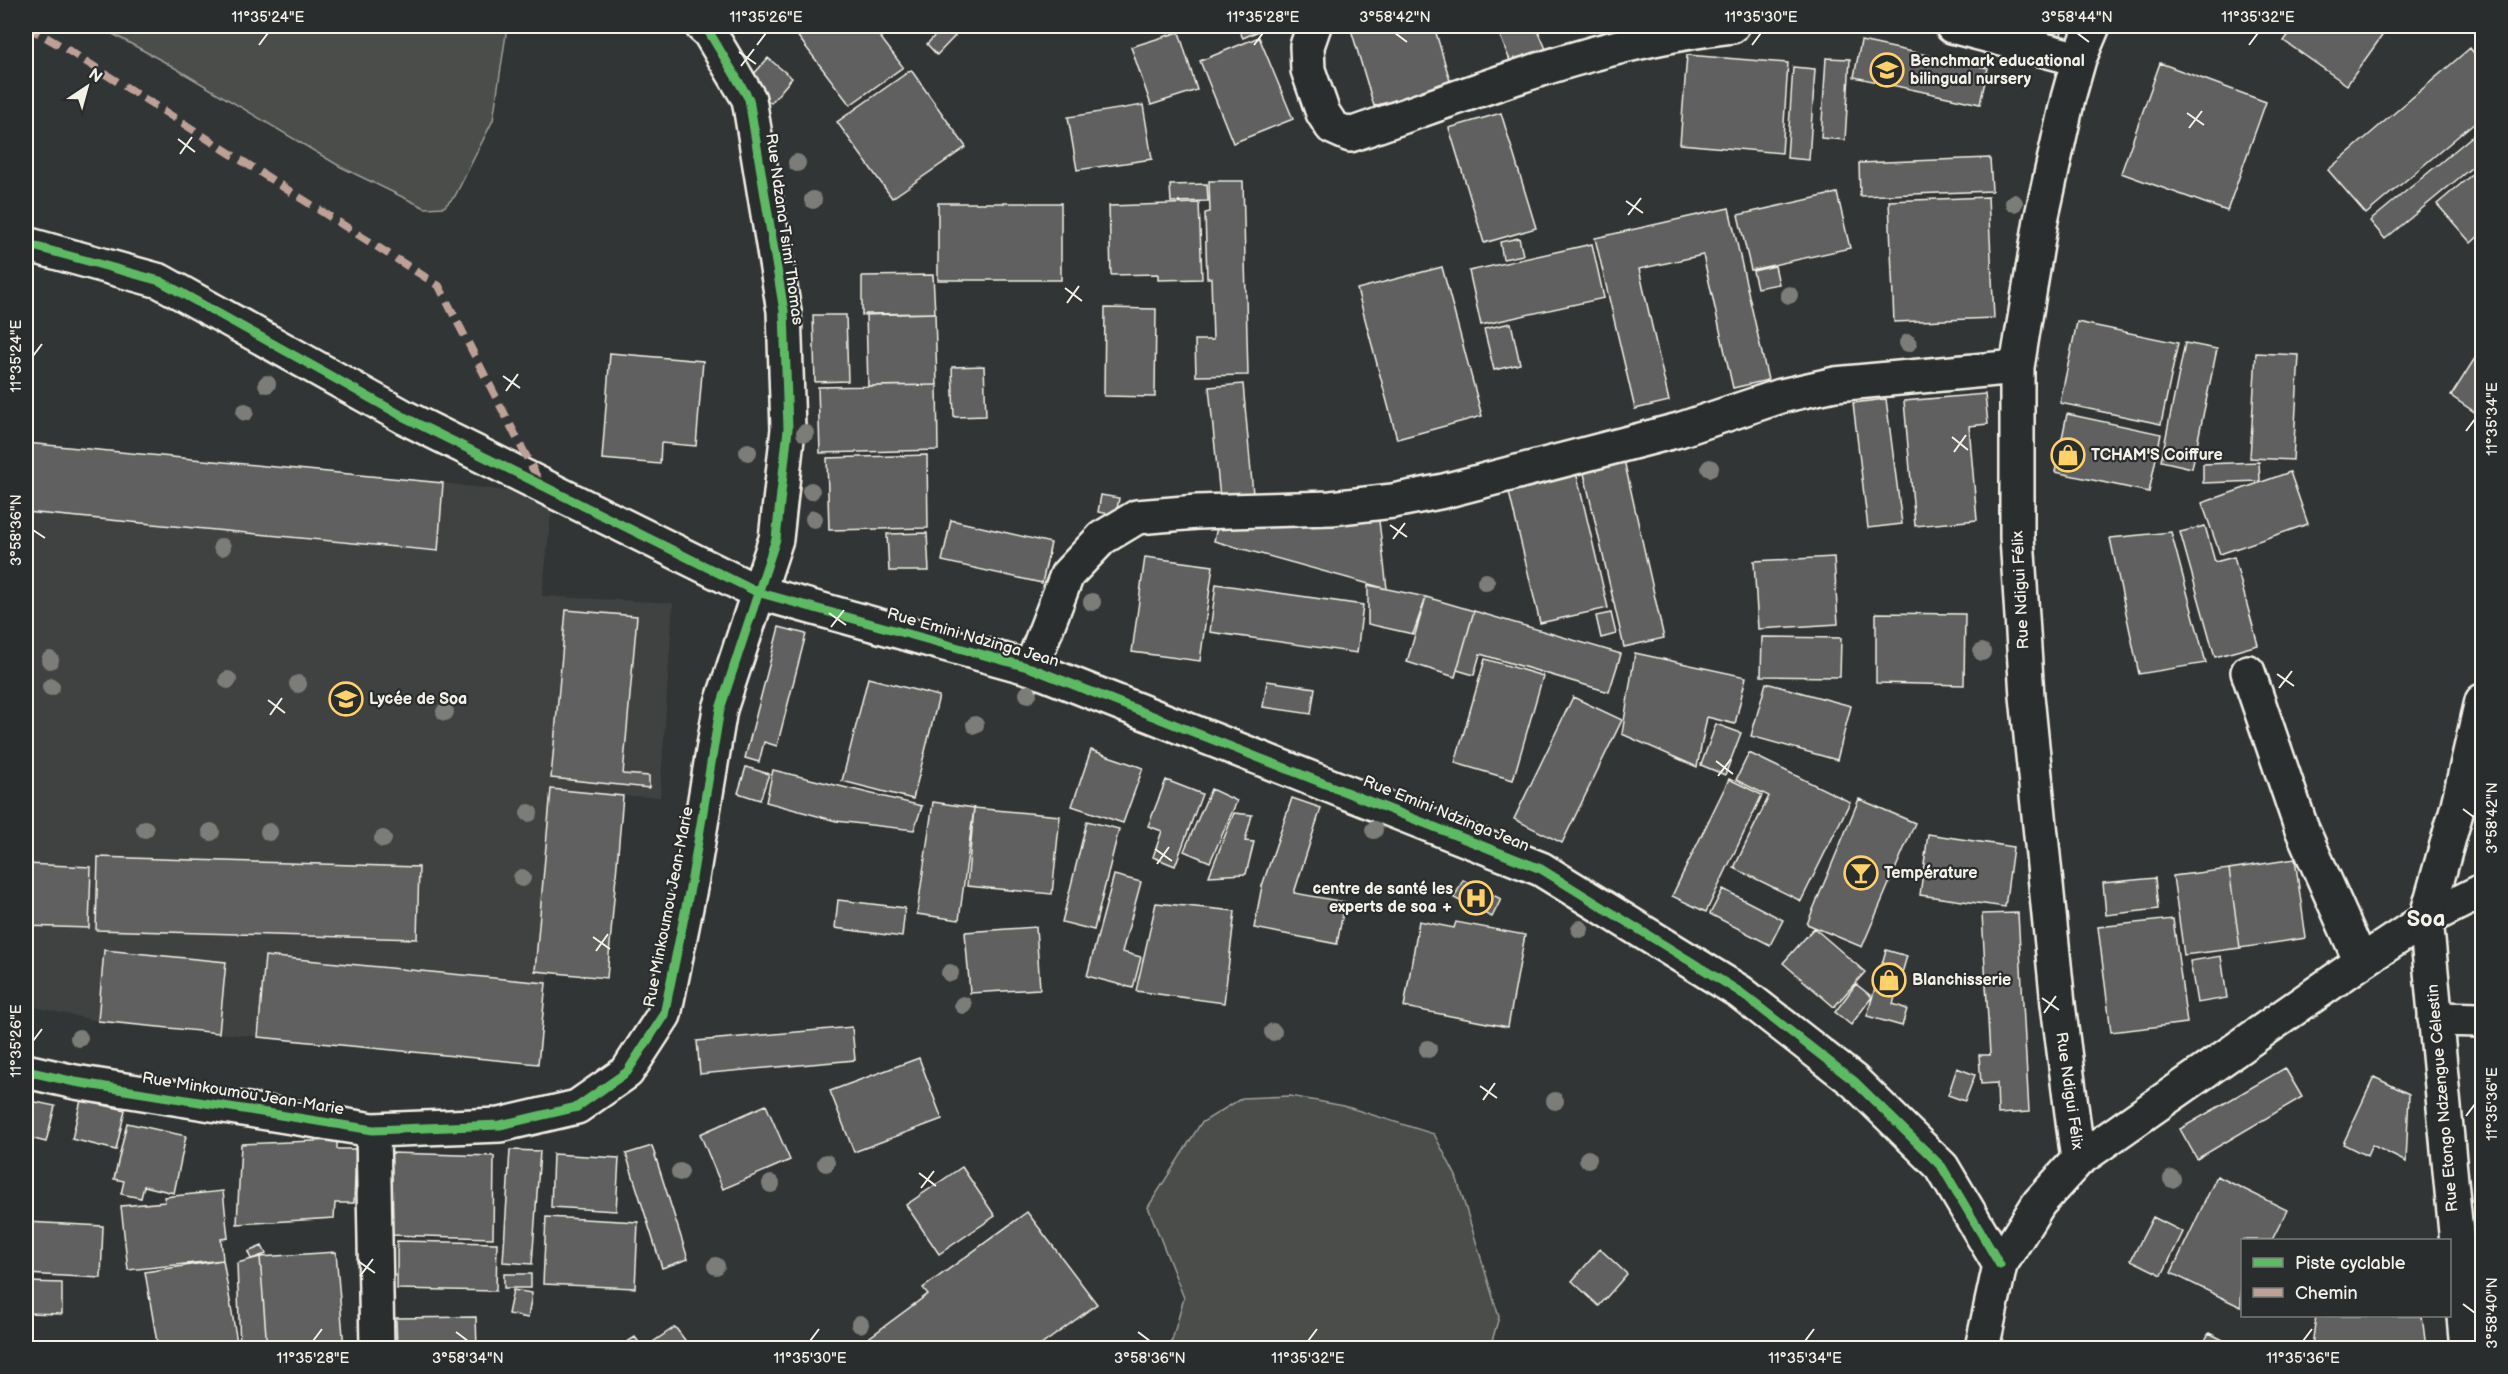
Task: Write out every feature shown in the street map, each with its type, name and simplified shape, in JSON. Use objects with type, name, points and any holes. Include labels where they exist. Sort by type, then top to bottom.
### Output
[{"type":"street","name":"Rue Ndzana Tsimi Thomas","points":[[702,26],[709,32],[749,99],[784,312],[788,429],[776,539],[757,592]]},
{"type":"street","points":[[1314,26],[1307,46],[1308,70],[1323,114],[1332,127],[1350,135],[1535,70],[1634,42],[1688,30],[1732,26]]},
{"type":"street","points":[[1952,26],[2079,59]]},
{"type":"street","name":"Rue Ndigui Félix","points":[[2078,1160],[2058,1005],[2027,696],[2017,537],[2017,367],[2041,220],[2079,59],[2094,26]]},
{"type":"street","name":"Rue Emini Ndzinga Jean","points":[[26,244],[160,281],[406,418],[757,592],[1031,668],[1469,838],[1541,869],[1740,992],[1854,1082],[1942,1167],[2000,1265]]},
{"type":"street","points":[[1031,668],[1067,575],[1102,538],[1137,517],[1197,512],[1331,508],[1393,501],[1444,491],[1680,430],[1781,396],[1835,384],[2017,367]]},
{"type":"street","name":"Rue Minkoumou Jean-Marie","points":[[26,1071],[75,1082],[373,1130],[500,1125],[577,1107],[627,1072],[664,1015],[692,878],[720,710],[757,592]]},
{"type":"street","points":[[2248,672],[2301,827],[2361,962]]},
{"type":"street","name":"Rue Etongo Ndzengue Célestin","points":[[2471,1338],[2435,1019],[2427,919],[2457,809],[2482,701]]},
{"type":"street","points":[[1982,1348],[2000,1265],[2039,1203],[2078,1160],[2361,962],[2427,919],[2482,891]]},
{"type":"street","points":[[2435,1019],[2482,1020]]},
{"type":"street","points":[[373,1130],[377,1348]]},
{"type":"shaded area","points":[[98,26],[503,26],[506,34],[493,120],[455,196],[444,207],[425,208],[341,167],[170,65]]},
{"type":"shaded area","name":"Lycée de Soa","points":[[26,443],[443,483],[553,497],[542,596],[673,603],[660,797],[623,796],[607,978],[548,973],[538,1064],[98,1021],[26,1005]]},
{"type":"shaded area","points":[[1290,1096],[1344,1106],[1434,1134],[1456,1176],[1499,1317],[1490,1348],[1165,1348],[1171,1344],[1184,1298],[1148,1207],[1201,1123],[1242,1098]]},
{"type":"building","points":[[790,26],[872,26],[903,67],[850,105]]},
{"type":"building","points":[[944,26],[955,36],[937,55],[927,44]]},
{"type":"building","points":[[1237,26],[1270,26],[1243,38]]},
{"type":"building","points":[[1350,26],[1434,26],[1451,84],[1374,106]]},
{"type":"building","points":[[1496,26],[1536,26],[1546,49],[1511,63]]},
{"type":"building","points":[[2030,26],[2064,26],[2060,37]]},
{"type":"building","points":[[2295,26],[2389,26],[2347,85],[2284,41]]},
{"type":"building","points":[[1179,32],[1197,90],[1151,105],[1131,47]]},
{"type":"building","points":[[1259,37],[1293,119],[1233,143],[1200,61]]},
{"type":"building","points":[[1861,41],[1988,68],[1980,104],[1854,77]]},
{"type":"building","points":[[2470,48],[2482,63],[2482,116],[2366,214],[2328,170]]},
{"type":"building","points":[[1687,55],[1788,63],[1782,153],[1680,144]]},
{"type":"building","points":[[768,58],[792,78],[771,103],[746,83]]},
{"type":"building","points":[[1826,58],[1850,59],[1845,140],[1821,138]]},
{"type":"building","points":[[2160,63],[2266,102],[2227,211],[2121,173]]},
{"type":"building","points":[[1793,67],[1815,69],[1809,160],[1787,158]]},
{"type":"building","points":[[911,70],[966,147],[892,198],[837,122]]},
{"type":"building","points":[[1143,105],[1152,159],[1077,170],[1068,117]]},
{"type":"building","points":[[1501,113],[1536,228],[1484,243],[1449,128]]},
{"type":"building","points":[[2482,128],[2482,159],[2385,239],[2370,221]]},
{"type":"building","points":[[1990,158],[1992,191],[1860,196],[1859,163]]},
{"type":"building","points":[[2482,166],[2482,233],[2471,243],[2437,204]]},
{"type":"building","points":[[1209,181],[1243,181],[1248,375],[1196,376],[1195,340],[1213,340],[1211,278],[1207,278],[1205,213],[1210,212]]},
{"type":"building","points":[[1207,184],[1208,201],[1171,202],[1170,185]]},
{"type":"building","points":[[1837,193],[1850,248],[1751,270],[1738,215]]},
{"type":"building","points":[[1988,197],[1994,318],[1894,322],[1889,201]]},
{"type":"building","points":[[938,203],[1061,203],[1061,280],[938,280]]},
{"type":"building","points":[[1199,203],[1202,279],[1158,280],[1158,274],[1111,275],[1109,206]]},
{"type":"building","points":[[1729,208],[1768,380],[1733,388],[1703,255],[1639,269],[1669,401],[1635,409],[1595,238]]},
{"type":"building","points":[[1519,238],[1523,255],[1503,259],[1500,242]]},
{"type":"building","points":[[1592,244],[1604,298],[1481,325],[1469,271]]},
{"type":"building","points":[[1775,266],[1779,284],[1757,288],[1753,271]]},
{"type":"building","points":[[1442,267],[1482,416],[1397,439],[1357,289]]},
{"type":"building","points":[[933,275],[935,313],[862,315],[862,276]]},
{"type":"building","points":[[1105,308],[1156,309],[1155,397],[1104,396]]},
{"type":"building","points":[[935,313],[937,385],[868,386],[866,314]]},
{"type":"building","points":[[813,315],[846,315],[848,381],[815,382]]},
{"type":"building","points":[[2077,322],[2178,343],[2161,424],[2060,403]]},
{"type":"building","points":[[1511,323],[1520,364],[1494,370],[1484,329]]},
{"type":"building","points":[[2185,343],[2217,349],[2192,468],[2161,461]]},
{"type":"building","points":[[2482,347],[2482,417],[2451,396]]},
{"type":"building","points":[[610,353],[703,361],[696,446],[661,443],[660,464],[602,459]]},
{"type":"building","points":[[2256,353],[2299,355],[2293,460],[2250,458]]},
{"type":"building","points":[[984,366],[986,416],[954,417],[952,367]]},
{"type":"building","points":[[1243,384],[1254,505],[1221,508],[1209,387]]},
{"type":"building","points":[[937,385],[938,450],[820,453],[818,387]]},
{"type":"building","points":[[1985,394],[1988,424],[1969,426],[1977,520],[1915,526],[1904,401]]},
{"type":"building","points":[[1886,399],[1902,524],[1868,528],[1853,403]]},
{"type":"building","points":[[2067,414],[2161,434],[2149,492],[2055,472]]},
{"type":"building","points":[[26,443],[443,483],[438,551],[26,512]]},
{"type":"building","points":[[927,455],[928,528],[829,530],[827,458]]},
{"type":"building","points":[[1624,460],[1664,638],[1624,647],[1583,469]]},
{"type":"building","points":[[2259,462],[2260,481],[2203,483],[2203,464]]},
{"type":"building","points":[[1576,472],[1608,608],[1540,623],[1508,488]]},
{"type":"building","points":[[2290,472],[2308,524],[2220,554],[2202,503]]},
{"type":"building","points":[[1101,495],[1119,498],[1116,515],[1098,512]]},
{"type":"building","points":[[951,520],[1051,543],[1042,583],[942,561]]},
{"type":"building","points":[[1379,521],[1387,589],[1214,541],[1218,523]]},
{"type":"building","points":[[2205,526],[2215,562],[2234,557],[2258,645],[2215,657],[2180,532]]},
{"type":"building","points":[[2171,532],[2206,663],[2139,674],[2110,538]]},
{"type":"building","points":[[927,533],[929,571],[889,571],[887,534]]},
{"type":"building","points":[[1145,557],[1213,566],[1200,661],[1132,652]]},
{"type":"building","points":[[1834,557],[1838,624],[1758,629],[1754,561]]},
{"type":"building","points":[[1216,584],[1363,605],[1357,653],[1210,632]]},
{"type":"building","points":[[1368,585],[1426,597],[1413,634],[1368,624]]},
{"type":"building","points":[[1426,597],[1474,611],[1455,677],[1407,662]]},
{"type":"building","points":[[566,610],[637,616],[623,774],[649,776],[649,788],[551,778]]},
{"type":"building","points":[[1474,611],[1621,654],[1609,692],[1480,654],[1474,675],[1457,670]]},
{"type":"building","points":[[1611,613],[1616,634],[1601,638],[1596,616]]},
{"type":"building","points":[[1876,613],[1965,614],[1964,685],[1876,683]]},
{"type":"building","points":[[779,627],[806,634],[777,746],[764,742],[759,762],[745,758]]},
{"type":"building","points":[[1762,637],[1841,638],[1840,677],[1761,676]]},
{"type":"building","points":[[1635,653],[1746,677],[1735,724],[1707,717],[1697,767],[1622,734]]},
{"type":"building","points":[[1485,659],[1543,676],[1513,780],[1455,763]]},
{"type":"building","points":[[868,678],[939,696],[913,799],[842,781]]},
{"type":"building","points":[[1267,681],[1315,688],[1311,714],[1263,707]]},
{"type":"building","points":[[1766,683],[1851,706],[1837,760],[1751,736]]},
{"type":"building","points":[[1573,697],[1622,720],[1562,843],[1514,819]]},
{"type":"building","points":[[1716,724],[1741,733],[1725,775],[1701,765]]},
{"type":"building","points":[[1091,750],[1143,768],[1123,823],[1072,806]]},
{"type":"building","points":[[1749,753],[1850,802],[1801,901],[1734,868],[1769,796],[1736,780]]},
{"type":"building","points":[[746,767],[769,774],[760,800],[738,793]]},
{"type":"building","points":[[773,770],[922,806],[914,830],[836,821],[766,802]]},
{"type":"building","points":[[1729,779],[1762,795],[1706,912],[1672,896]]},
{"type":"building","points":[[1166,780],[1202,794],[1175,866],[1153,857],[1162,831],[1148,826]]},
{"type":"building","points":[[551,789],[623,796],[607,978],[535,971]]},
{"type":"building","points":[[1211,789],[1237,801],[1210,862],[1184,851]]},
{"type":"building","points":[[1292,798],[1321,808],[1294,893],[1345,902],[1337,944],[1254,928],[1262,886]]},
{"type":"building","name":"Température","points":[[1859,799],[1915,823],[1862,947],[1807,924]]},
{"type":"building","points":[[933,802],[974,808],[959,920],[917,914]]},
{"type":"building","points":[[974,808],[1060,816],[1052,894],[967,886]]},
{"type":"building","points":[[1234,813],[1252,815],[1245,841],[1254,842],[1246,874],[1209,876]]},
{"type":"building","points":[[1087,821],[1119,829],[1094,930],[1062,922]]},
{"type":"building","points":[[1928,834],[2013,847],[2005,907],[1920,895]]},
{"type":"building","points":[[98,857],[419,867],[417,939],[96,930]]},
{"type":"building","points":[[2295,859],[2306,938],[2240,948],[2229,869]]},
{"type":"building","points":[[26,864],[91,867],[89,928],[26,926]]},
{"type":"building","points":[[2229,869],[2240,948],[2184,955],[2173,876]]},
{"type":"building","points":[[1114,875],[1141,882],[1122,952],[1141,957],[1133,988],[1087,976]]},
{"type":"building","points":[[2155,878],[2158,909],[2106,915],[2103,883]]},
{"type":"building","points":[[1463,880],[1501,899],[1492,917],[1454,898]]},
{"type":"building","points":[[1723,889],[1783,920],[1770,945],[1710,914]]},
{"type":"building","points":[[838,900],[905,908],[902,937],[835,928]]},
{"type":"building","points":[[1156,903],[1235,911],[1224,1003],[1136,991]]},
{"type":"building","points":[[2018,913],[2029,1112],[1998,1114],[1997,1083],[1981,1084],[1979,1055],[1990,1055],[1982,914]]},
{"type":"building","points":[[2173,919],[2187,1023],[2111,1032],[2098,927]]},
{"type":"building","points":[[1419,921],[1454,928],[1456,922],[1525,935],[1508,1027],[1404,1007]]},
{"type":"building","points":[[1036,927],[1040,989],[970,993],[965,932]]},
{"type":"building","points":[[1814,928],[1865,972],[1834,1007],[1783,963]]},
{"type":"building","points":[[104,950],[226,962],[219,1033],[98,1021]]},
{"type":"building","name":"Blanchisserie","points":[[1886,950],[1907,956],[1893,1004],[1907,1009],[1902,1026],[1867,1016]]},
{"type":"building","points":[[265,956],[546,983],[538,1064],[258,1037]]},
{"type":"building","points":[[2221,956],[2227,998],[2197,1003],[2190,961]]},
{"type":"building","points":[[1856,984],[1872,997],[1851,1025],[1835,1012]]},
{"type":"building","points":[[852,1027],[855,1060],[700,1074],[697,1041]]},
{"type":"building","points":[[919,1058],[942,1119],[854,1152],[830,1091]]},
{"type":"building","points":[[1957,1068],[1975,1075],[1965,1101],[1948,1095]]},
{"type":"building","points":[[2285,1068],[2302,1097],[2197,1159],[2180,1129]]},
{"type":"building","points":[[2374,1077],[2409,1094],[2406,1162],[2372,1145],[2367,1156],[2343,1144]]},
{"type":"building","points":[[26,1100],[55,1106],[46,1142],[26,1137]]},
{"type":"building","points":[[81,1100],[125,1110],[116,1150],[72,1139]]},
{"type":"building","points":[[766,1105],[790,1160],[723,1189],[700,1134]]},
{"type":"building","points":[[127,1123],[186,1136],[174,1193],[144,1186],[141,1198],[121,1194],[124,1181],[114,1179]]},
{"type":"building","points":[[337,1140],[337,1149],[356,1149],[354,1203],[335,1203],[334,1218],[237,1224],[241,1144]]},
{"type":"building","points":[[652,1146],[688,1259],[662,1268],[626,1154]]},
{"type":"building","points":[[510,1150],[540,1151],[532,1264],[503,1262]]},
{"type":"building","points":[[391,1153],[494,1156],[493,1238],[390,1235]]},
{"type":"building","points":[[553,1154],[619,1158],[616,1211],[551,1207]]},
{"type":"building","points":[[962,1167],[995,1216],[939,1254],[906,1205]]},
{"type":"building","points":[[2217,1176],[2287,1210],[2272,1239],[2241,1239],[2241,1307],[2171,1273]]},
{"type":"building","points":[[223,1191],[228,1238],[221,1239],[223,1260],[128,1270],[121,1206],[165,1202],[164,1197]]},
{"type":"building","points":[[1027,1212],[1097,1304],[1037,1348],[855,1348],[928,1294],[923,1288]]},
{"type":"building","points":[[546,1217],[638,1222],[635,1288],[543,1284]]},
{"type":"building","points":[[2153,1217],[2183,1232],[2162,1275],[2131,1260]]},
{"type":"building","points":[[26,1222],[103,1226],[101,1278],[26,1274]]},
{"type":"building","points":[[397,1241],[497,1243],[496,1291],[397,1289]]},
{"type":"building","points":[[262,1246],[266,1254],[251,1259],[248,1252]]},
{"type":"building","points":[[1600,1249],[1627,1274],[1599,1306],[1572,1281]]},
{"type":"building","points":[[336,1252],[344,1348],[267,1348],[260,1257]]},
{"type":"building","points":[[260,1257],[267,1348],[240,1348],[237,1263]]},
{"type":"building","points":[[223,1260],[238,1348],[158,1348],[145,1272]]},
{"type":"building","points":[[504,1274],[531,1274],[531,1288],[504,1288]]},
{"type":"building","points":[[26,1282],[62,1283],[62,1314],[26,1313]]},
{"type":"building","points":[[513,1290],[532,1293],[528,1318],[508,1314]]},
{"type":"building","points":[[476,1317],[477,1348],[397,1348],[396,1318]]},
{"type":"building","points":[[2316,1317],[2422,1317],[2426,1348],[2330,1348],[2312,1346]]},
{"type":"building","points":[[675,1327],[691,1348],[644,1348]]},
{"type":"building","points":[[2209,1333],[2239,1348],[2201,1348]]},
{"type":"building","points":[[635,1337],[643,1348],[618,1348]]},
{"type":"marked path","points":[[26,26],[63,47],[439,286],[541,485]]},
{"type":"cycle path","points":[[26,1071],[75,1082],[373,1130],[500,1125],[577,1107],[627,1072],[664,1015],[692,878],[720,709],[776,539],[788,429],[784,311],[749,99],[709,32],[702,26]]},
{"type":"cycle path","points":[[26,244],[160,281],[406,418],[757,592],[1031,668],[1541,869],[1740,992],[1854,1081],[1942,1167],[2000,1265]]},
{"type":"place","name":"Benchmark educational bilingual nursery","points":[[1887,70]]},
{"type":"place","name":"TCHAM'S Coiffure","points":[[2068,455]]},
{"type":"place","name":"Lycée de Soa","points":[[346,699]]},
{"type":"place","name":"Température","points":[[1861,873]]},
{"type":"place","name":"centre de santé les experts de soa +","points":[[1476,898]]},
{"type":"place","name":"Blanchisserie","points":[[1889,980]]},
{"type":"district","name":"Soa","points":[[2426,919]]}]
